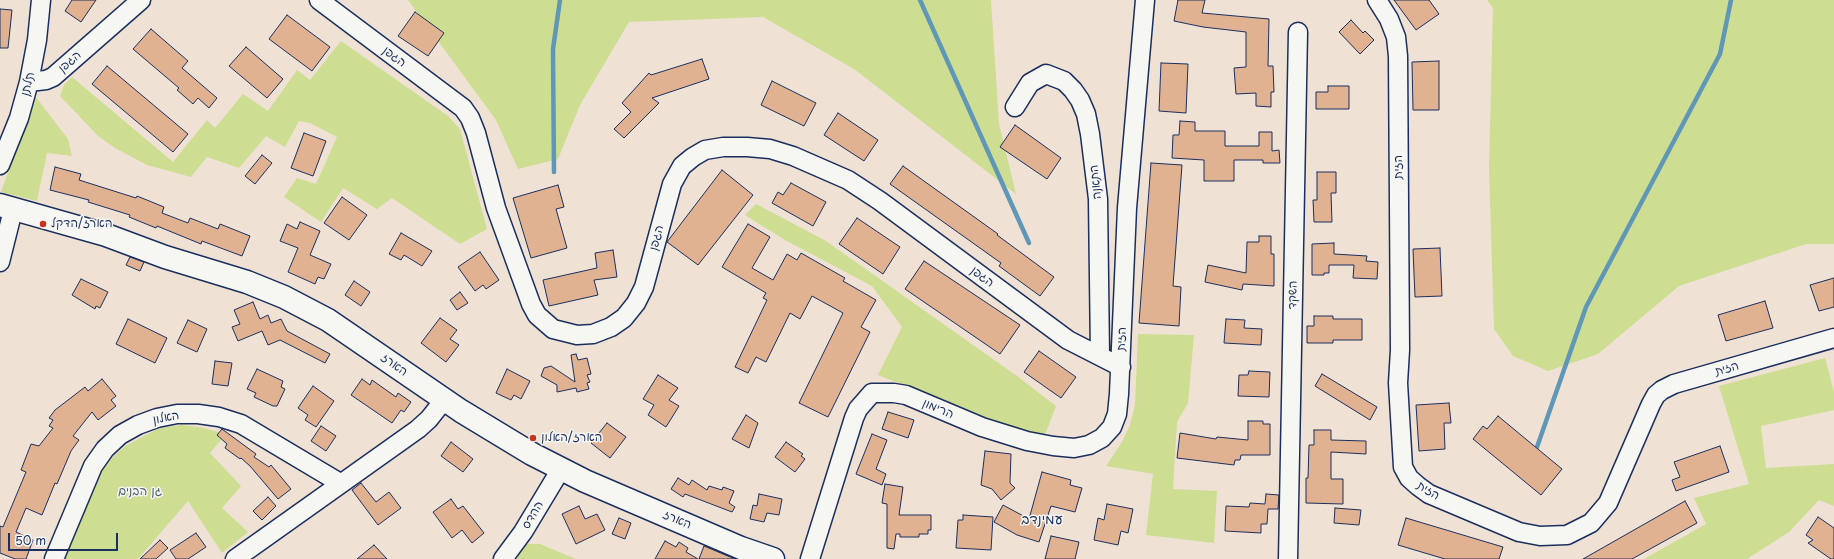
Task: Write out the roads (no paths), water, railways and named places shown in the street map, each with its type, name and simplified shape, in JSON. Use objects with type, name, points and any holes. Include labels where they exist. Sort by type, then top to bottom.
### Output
[{"type":"street","name":"הגפן","points":[[29,82],[46,80],[53,77],[141,0]]},
{"type":"street","name":"הגפן","points":[[319,0],[463,108],[470,118],[476,133],[496,208],[531,304],[537,315],[552,329],[577,335],[593,334],[611,327],[624,318],[636,303],[644,287],[672,184],[682,166],[705,150],[723,147],[747,147],[770,149],[793,156],[848,180],[880,201],[1068,340],[1121,367]]},
{"type":"street","name":"הזית","points":[[1121,367],[1127,208],[1145,0]]},
{"type":"street","name":"הזית","points":[[1377,0],[1389,19],[1396,37],[1398,56],[1400,350],[1398,390],[1403,467],[1410,478],[1418,486],[1429,494],[1519,532],[1540,536],[1568,535],[1591,523],[1608,503],[1651,404],[1656,395],[1662,390],[1674,384],[1834,338]]},
{"type":"street","name":"תלתן","points":[[0,165],[18,118],[29,82],[37,40],[39,1]]},
{"type":"street","name":"השקד","points":[[1288,559],[1298,32]]},
{"type":"street","name":"התאנה","points":[[1015,107],[1030,83],[1046,74],[1064,81],[1073,90],[1086,114],[1098,199],[1100,356]]},
{"type":"street","points":[[0,262],[7,207]]},
{"type":"street","name":"הארז","points":[[7,207],[106,235],[165,257],[273,291],[328,320],[496,434],[561,470],[741,548],[773,559]]},
{"type":"street","name":"הרימון","points":[[810,559],[854,418],[858,409],[872,393],[894,392],[906,395],[982,427],[1006,435],[1027,441],[1074,448],[1089,445],[1102,438],[1112,427],[1117,414],[1120,394],[1121,367]]},
{"type":"street","points":[[235,559],[418,429],[429,419],[444,400]]},
{"type":"street","name":"האלון","points":[[54,559],[93,466],[105,449],[120,435],[138,425],[157,418],[177,414],[198,414],[219,417],[240,424],[340,483]]},
{"type":"street","name":"ההדס","points":[[503,559],[523,532],[561,470]]},
{"type":"waterway","points":[[554,172],[553,49],[560,0]]},
{"type":"waterway","points":[[920,0],[1029,243]]},
{"type":"waterway","points":[[1537,447],[1586,307],[1720,54],[1731,0]]},
{"type":"place","name":"הארז/הדקל","points":[[43,224]]},
{"type":"place","name":"הארז/האלון","points":[[533,438]]},
{"type":"district","name":"עמינדב","points":[[1042,520]]},
{"type":"park label","name":"גן הבנים","points":[[140,492]]}]
